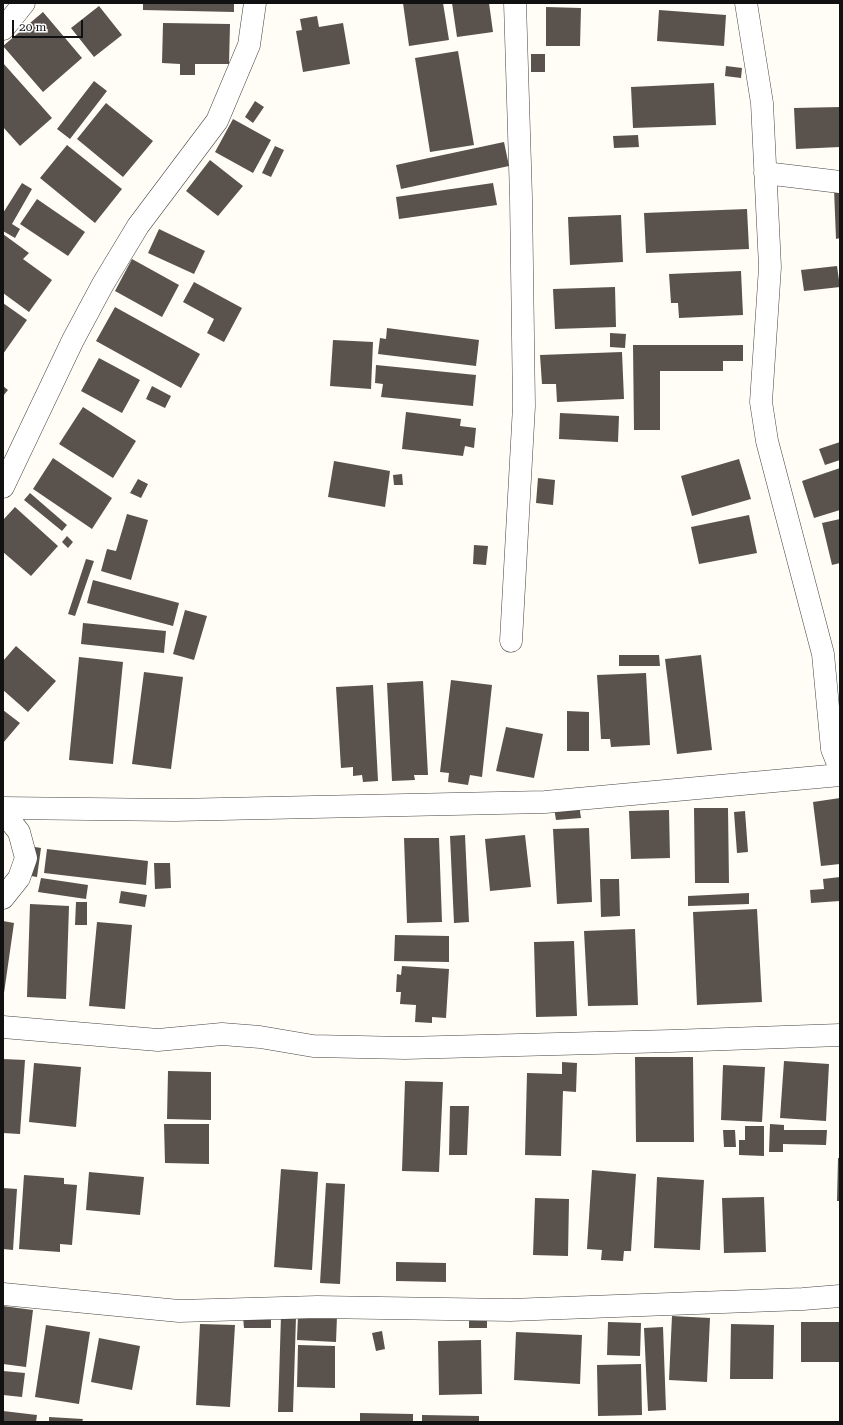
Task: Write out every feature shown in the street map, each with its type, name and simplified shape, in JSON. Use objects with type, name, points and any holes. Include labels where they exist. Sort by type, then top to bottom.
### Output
[{"type":"street","points":[[3,30],[24,3]]},
{"type":"street","points":[[3,487],[73,340],[103,284],[138,226],[217,122],[249,46],[255,3]]},
{"type":"street","points":[[511,641],[524,406],[521,197],[515,3]]},
{"type":"street","points":[[746,3],[762,103],[770,267],[761,402],[767,441],[823,654],[832,749],[840,769]]},
{"type":"street","points":[[765,173],[840,182]]},
{"type":"street","points":[[3,808],[175,810],[545,802],[840,775]]},
{"type":"street","points":[[3,812],[19,832],[26,858],[19,878],[3,898]]},
{"type":"street","points":[[3,1027],[158,1040],[222,1034],[260,1037],[313,1046],[405,1048],[840,1035]]},
{"type":"street","points":[[3,1294],[179,1311],[318,1307],[510,1310],[840,1296]]},
{"type":"building","points":[[143,3],[234,3],[234,12],[143,10]]},
{"type":"building","points":[[403,3],[443,3],[449,40],[409,46]]},
{"type":"building","points":[[452,3],[489,3],[493,32],[457,37]]},
{"type":"building","points":[[99,6],[122,35],[94,57],[71,28]]},
{"type":"building","points":[[546,7],[581,8],[580,46],[546,46]]},
{"type":"building","points":[[659,10],[726,15],[724,46],[657,41]]},
{"type":"building","points":[[43,12],[82,58],[43,92],[3,46]]},
{"type":"building","points":[[317,16],[319,27],[343,23],[350,64],[303,72],[296,31],[302,30],[300,19]]},
{"type":"building","points":[[163,23],[230,24],[229,64],[195,64],[195,75],[180,75],[180,64],[162,63]]},
{"type":"building","points":[[458,51],[474,145],[430,152],[415,58]]},
{"type":"building","points":[[531,54],[545,54],[545,72],[531,72]]},
{"type":"building","points":[[3,63],[52,118],[20,146],[3,127]]},
{"type":"building","points":[[726,66],[742,68],[741,78],[725,76]]},
{"type":"building","points":[[94,81],[107,91],[70,139],[57,129]]},
{"type":"building","points":[[714,83],[716,125],[633,128],[631,87]]},
{"type":"building","points":[[255,101],[264,107],[253,123],[245,117]]},
{"type":"building","points":[[106,103],[153,141],[123,177],[77,139]]},
{"type":"building","points":[[840,107],[840,147],[796,149],[794,108]]},
{"type":"building","points":[[233,119],[271,140],[253,173],[215,152]]},
{"type":"building","points":[[638,135],[639,147],[614,148],[613,136]]},
{"type":"building","points":[[504,142],[509,166],[401,189],[396,165]]},
{"type":"building","points":[[67,145],[122,189],[95,223],[40,178]]},
{"type":"building","points":[[275,146],[284,150],[271,177],[262,173]]},
{"type":"building","points":[[210,160],[243,186],[218,216],[186,191]]},
{"type":"building","points":[[22,183],[32,189],[12,224],[20,229],[15,238],[3,231],[3,213]]},
{"type":"building","points":[[493,183],[497,205],[399,219],[396,197]]},
{"type":"building","points":[[834,189],[840,189],[840,238],[836,239]]},
{"type":"building","points":[[37,199],[85,232],[68,256],[20,224]]},
{"type":"building","points":[[747,209],[749,249],[646,253],[644,213]]},
{"type":"building","points":[[621,215],[623,262],[570,265],[568,217]]},
{"type":"building","points":[[159,229],[205,251],[194,274],[148,253]]},
{"type":"building","points":[[3,234],[29,253],[23,259],[52,280],[29,312],[3,293]]},
{"type":"building","points":[[132,259],[179,285],[162,317],[115,291]]},
{"type":"building","points":[[837,266],[840,287],[804,291],[801,270]]},
{"type":"building","points":[[741,271],[743,315],[679,318],[678,303],[671,303],[669,274]]},
{"type":"building","points":[[194,282],[242,308],[224,342],[207,333],[214,319],[183,302]]},
{"type":"building","points":[[615,287],[616,327],[555,329],[553,289]]},
{"type":"building","points":[[3,303],[27,320],[3,354]]},
{"type":"building","points":[[115,307],[200,354],[181,388],[96,341]]},
{"type":"building","points":[[387,328],[479,340],[476,366],[378,354],[380,338],[386,339]]},
{"type":"building","points":[[610,333],[626,334],[625,348],[610,347]]},
{"type":"building","points":[[333,340],[373,342],[371,389],[330,386]]},
{"type":"building","points":[[633,345],[743,345],[743,361],[723,361],[723,371],[660,371],[660,430],[634,430]]},
{"type":"building","points":[[622,352],[624,399],[557,402],[556,384],[542,384],[540,355]]},
{"type":"building","points":[[99,358],[140,380],[122,413],[81,391]]},
{"type":"building","points":[[376,365],[476,375],[473,406],[381,397],[383,384],[375,383]]},
{"type":"building","points":[[3,386],[8,390],[3,396]]},
{"type":"building","points":[[152,386],[171,396],[165,408],[146,399]]},
{"type":"building","points":[[83,407],[136,441],[113,478],[59,444]]},
{"type":"building","points":[[406,412],[461,419],[460,426],[476,428],[474,448],[465,446],[463,456],[402,449]]},
{"type":"building","points":[[560,413],[619,416],[618,442],[559,439]]},
{"type":"building","points":[[840,442],[840,460],[825,465],[819,449]]},
{"type":"building","points":[[53,458],[112,498],[92,529],[33,489]]},
{"type":"building","points":[[739,459],[751,499],[692,516],[681,476]]},
{"type":"building","points":[[334,461],[390,471],[385,507],[328,497]]},
{"type":"building","points":[[840,468],[840,510],[814,518],[802,481]]},
{"type":"building","points":[[402,474],[403,485],[394,485],[393,475]]},
{"type":"building","points":[[538,478],[555,480],[553,505],[536,503]]},
{"type":"building","points":[[138,479],[148,484],[141,498],[130,493]]},
{"type":"building","points":[[30,493],[67,525],[62,531],[24,500]]},
{"type":"building","points":[[15,507],[58,546],[31,576],[3,552],[3,520]]},
{"type":"building","points":[[127,514],[148,520],[131,580],[101,571],[107,549],[116,551]]},
{"type":"building","points":[[749,515],[757,553],[699,564],[691,527]]},
{"type":"building","points":[[840,519],[840,563],[832,565],[822,523]]},
{"type":"building","points":[[67,536],[73,542],[68,548],[62,542]]},
{"type":"building","points":[[474,545],[488,546],[486,565],[473,564]]},
{"type":"building","points":[[86,559],[94,561],[75,616],[68,614]]},
{"type":"building","points":[[93,580],[179,603],[173,626],[87,603]]},
{"type":"building","points":[[185,610],[207,616],[194,660],[173,654]]},
{"type":"building","points":[[83,623],[166,631],[164,653],[81,644]]},
{"type":"building","points":[[16,646],[56,681],[28,712],[3,690],[3,661]]},
{"type":"building","points":[[619,655],[659,655],[660,666],[619,666]]},
{"type":"building","points":[[701,655],[712,750],[677,754],[665,659]]},
{"type":"building","points":[[79,657],[123,662],[113,764],[69,760]]},
{"type":"building","points":[[144,672],[183,677],[171,769],[132,764]]},
{"type":"building","points":[[646,673],[650,745],[611,747],[610,739],[601,739],[597,675]]},
{"type":"building","points":[[451,680],[492,685],[482,777],[470,775],[468,785],[448,782],[449,773],[440,772]]},
{"type":"building","points":[[423,681],[428,775],[414,775],[415,780],[392,781],[387,683]]},
{"type":"building","points":[[373,685],[378,781],[363,782],[362,775],[353,776],[353,767],[341,768],[336,687]]},
{"type":"building","points":[[3,710],[20,723],[3,743]]},
{"type":"building","points":[[567,711],[589,712],[589,751],[567,751]]},
{"type":"building","points":[[506,727],[543,734],[534,778],[496,771]]},
{"type":"building","points":[[840,798],[840,864],[821,866],[813,802]]},
{"type":"building","points":[[579,805],[581,818],[556,820],[554,808]]},
{"type":"building","points":[[694,808],[728,808],[729,883],[695,883]]},
{"type":"building","points":[[669,810],[670,858],[631,859],[629,811]]},
{"type":"building","points":[[745,811],[748,852],[737,853],[734,812]]},
{"type":"building","points":[[589,828],[592,902],[557,904],[553,829]]},
{"type":"building","points":[[465,835],[469,922],[454,923],[450,836]]},
{"type":"building","points":[[525,835],[531,887],[490,891],[485,839]]},
{"type":"building","points":[[404,838],[439,838],[442,922],[407,923]]},
{"type":"building","points":[[29,846],[41,848],[37,877],[25,875]]},
{"type":"building","points":[[47,849],[148,861],[146,885],[44,873]]},
{"type":"building","points":[[154,863],[170,863],[171,888],[155,889]]},
{"type":"building","points":[[840,877],[840,901],[811,903],[810,890],[824,889],[823,879]]},
{"type":"building","points":[[41,878],[88,885],[86,899],[38,892]]},
{"type":"building","points":[[600,879],[619,879],[620,916],[601,917]]},
{"type":"building","points":[[121,891],[147,895],[145,907],[119,903]]},
{"type":"building","points":[[749,893],[749,904],[688,906],[688,896]]},
{"type":"building","points":[[76,902],[87,902],[87,925],[75,925]]},
{"type":"building","points":[[30,904],[69,906],[66,999],[27,997]]},
{"type":"building","points":[[757,909],[762,1002],[697,1005],[693,912]]},
{"type":"building","points":[[3,921],[14,923],[4,993],[3,993]]},
{"type":"building","points":[[97,922],[132,925],[125,1009],[89,1006]]},
{"type":"building","points":[[635,929],[638,1005],[588,1006],[584,931]]},
{"type":"building","points":[[395,935],[449,936],[449,962],[394,961]]},
{"type":"building","points":[[574,941],[577,1016],[536,1017],[534,942]]},
{"type":"building","points":[[402,966],[449,969],[446,1018],[432,1017],[432,1023],[415,1022],[416,1005],[400,1004],[401,992],[396,992],[397,974],[401,975]]},
{"type":"building","points":[[635,1057],[693,1057],[694,1142],[636,1142]]},
{"type":"building","points":[[3,1059],[25,1060],[20,1134],[3,1133]]},
{"type":"building","points":[[784,1061],[829,1064],[826,1121],[780,1118]]},
{"type":"building","points":[[562,1062],[577,1063],[576,1092],[563,1091],[561,1156],[525,1155],[527,1073],[562,1074]]},
{"type":"building","points":[[34,1063],[81,1067],[76,1127],[29,1122]]},
{"type":"building","points":[[723,1065],[765,1067],[762,1122],[721,1120]]},
{"type":"building","points":[[168,1071],[211,1072],[211,1120],[167,1119]]},
{"type":"building","points":[[405,1081],[443,1082],[439,1172],[402,1171]]},
{"type":"building","points":[[450,1106],[469,1106],[467,1155],[449,1155]]},
{"type":"building","points":[[164,1124],[209,1124],[209,1164],[165,1163]]},
{"type":"building","points":[[770,1124],[784,1125],[784,1130],[827,1130],[826,1145],[783,1144],[783,1152],[769,1152]]},
{"type":"building","points":[[745,1126],[764,1126],[764,1156],[739,1155],[739,1140],[745,1140]]},
{"type":"building","points":[[723,1130],[735,1130],[736,1147],[724,1147]]},
{"type":"building","points":[[838,1158],[840,1158],[840,1201],[837,1201]]},
{"type":"building","points":[[281,1169],[318,1172],[312,1270],[274,1267]]},
{"type":"building","points":[[592,1170],[636,1174],[631,1251],[624,1251],[623,1261],[601,1260],[602,1250],[587,1249]]},
{"type":"building","points":[[89,1172],[144,1177],[140,1215],[86,1210]]},
{"type":"building","points":[[24,1175],[64,1178],[64,1184],[77,1185],[72,1245],[60,1244],[60,1252],[19,1249]]},
{"type":"building","points":[[657,1177],[704,1180],[700,1250],[654,1248]]},
{"type":"building","points":[[326,1183],[345,1184],[340,1284],[320,1283]]},
{"type":"building","points":[[3,1188],[17,1189],[13,1250],[3,1249]]},
{"type":"building","points":[[764,1197],[766,1252],[724,1253],[722,1198]]},
{"type":"building","points":[[535,1198],[569,1199],[568,1256],[533,1255]]},
{"type":"building","points":[[396,1262],[446,1263],[446,1282],[396,1281]]},
{"type":"building","points":[[3,1306],[33,1310],[26,1367],[3,1364]]},
{"type":"building","points":[[487,1314],[487,1328],[469,1328],[469,1315]]},
{"type":"building","points":[[298,1315],[337,1316],[336,1342],[297,1340]]},
{"type":"building","points":[[271,1316],[271,1328],[244,1328],[243,1317]]},
{"type":"building","points":[[281,1316],[296,1317],[293,1412],[278,1412]]},
{"type":"building","points":[[672,1316],[710,1318],[707,1382],[669,1380]]},
{"type":"building","points":[[608,1322],[641,1323],[640,1356],[607,1355]]},
{"type":"building","points":[[801,1322],[840,1322],[840,1362],[801,1362]]},
{"type":"building","points":[[200,1324],[235,1325],[230,1407],[196,1405]]},
{"type":"building","points":[[731,1324],[774,1325],[773,1379],[730,1379]]},
{"type":"building","points":[[46,1325],[90,1332],[79,1404],[35,1397]]},
{"type":"building","points":[[663,1327],[666,1410],[648,1411],[644,1328]]},
{"type":"building","points":[[382,1331],[385,1349],[376,1351],[372,1333]]},
{"type":"building","points":[[516,1332],[582,1335],[580,1384],[514,1380]]},
{"type":"building","points":[[99,1338],[140,1346],[132,1390],[91,1382]]},
{"type":"building","points":[[481,1340],[482,1394],[439,1395],[438,1341]]},
{"type":"building","points":[[298,1345],[335,1346],[335,1388],[297,1387]]},
{"type":"building","points":[[641,1364],[642,1415],[598,1416],[597,1365]]},
{"type":"building","points":[[3,1371],[25,1373],[22,1397],[3,1395]]},
{"type":"building","points":[[3,1411],[37,1415],[36,1422],[3,1422]]},
{"type":"building","points":[[360,1413],[413,1414],[413,1422],[360,1422]]},
{"type":"building","points":[[422,1415],[479,1416],[479,1422],[422,1422]]},
{"type":"building","points":[[49,1417],[83,1419],[82,1422],[49,1422]]}]
